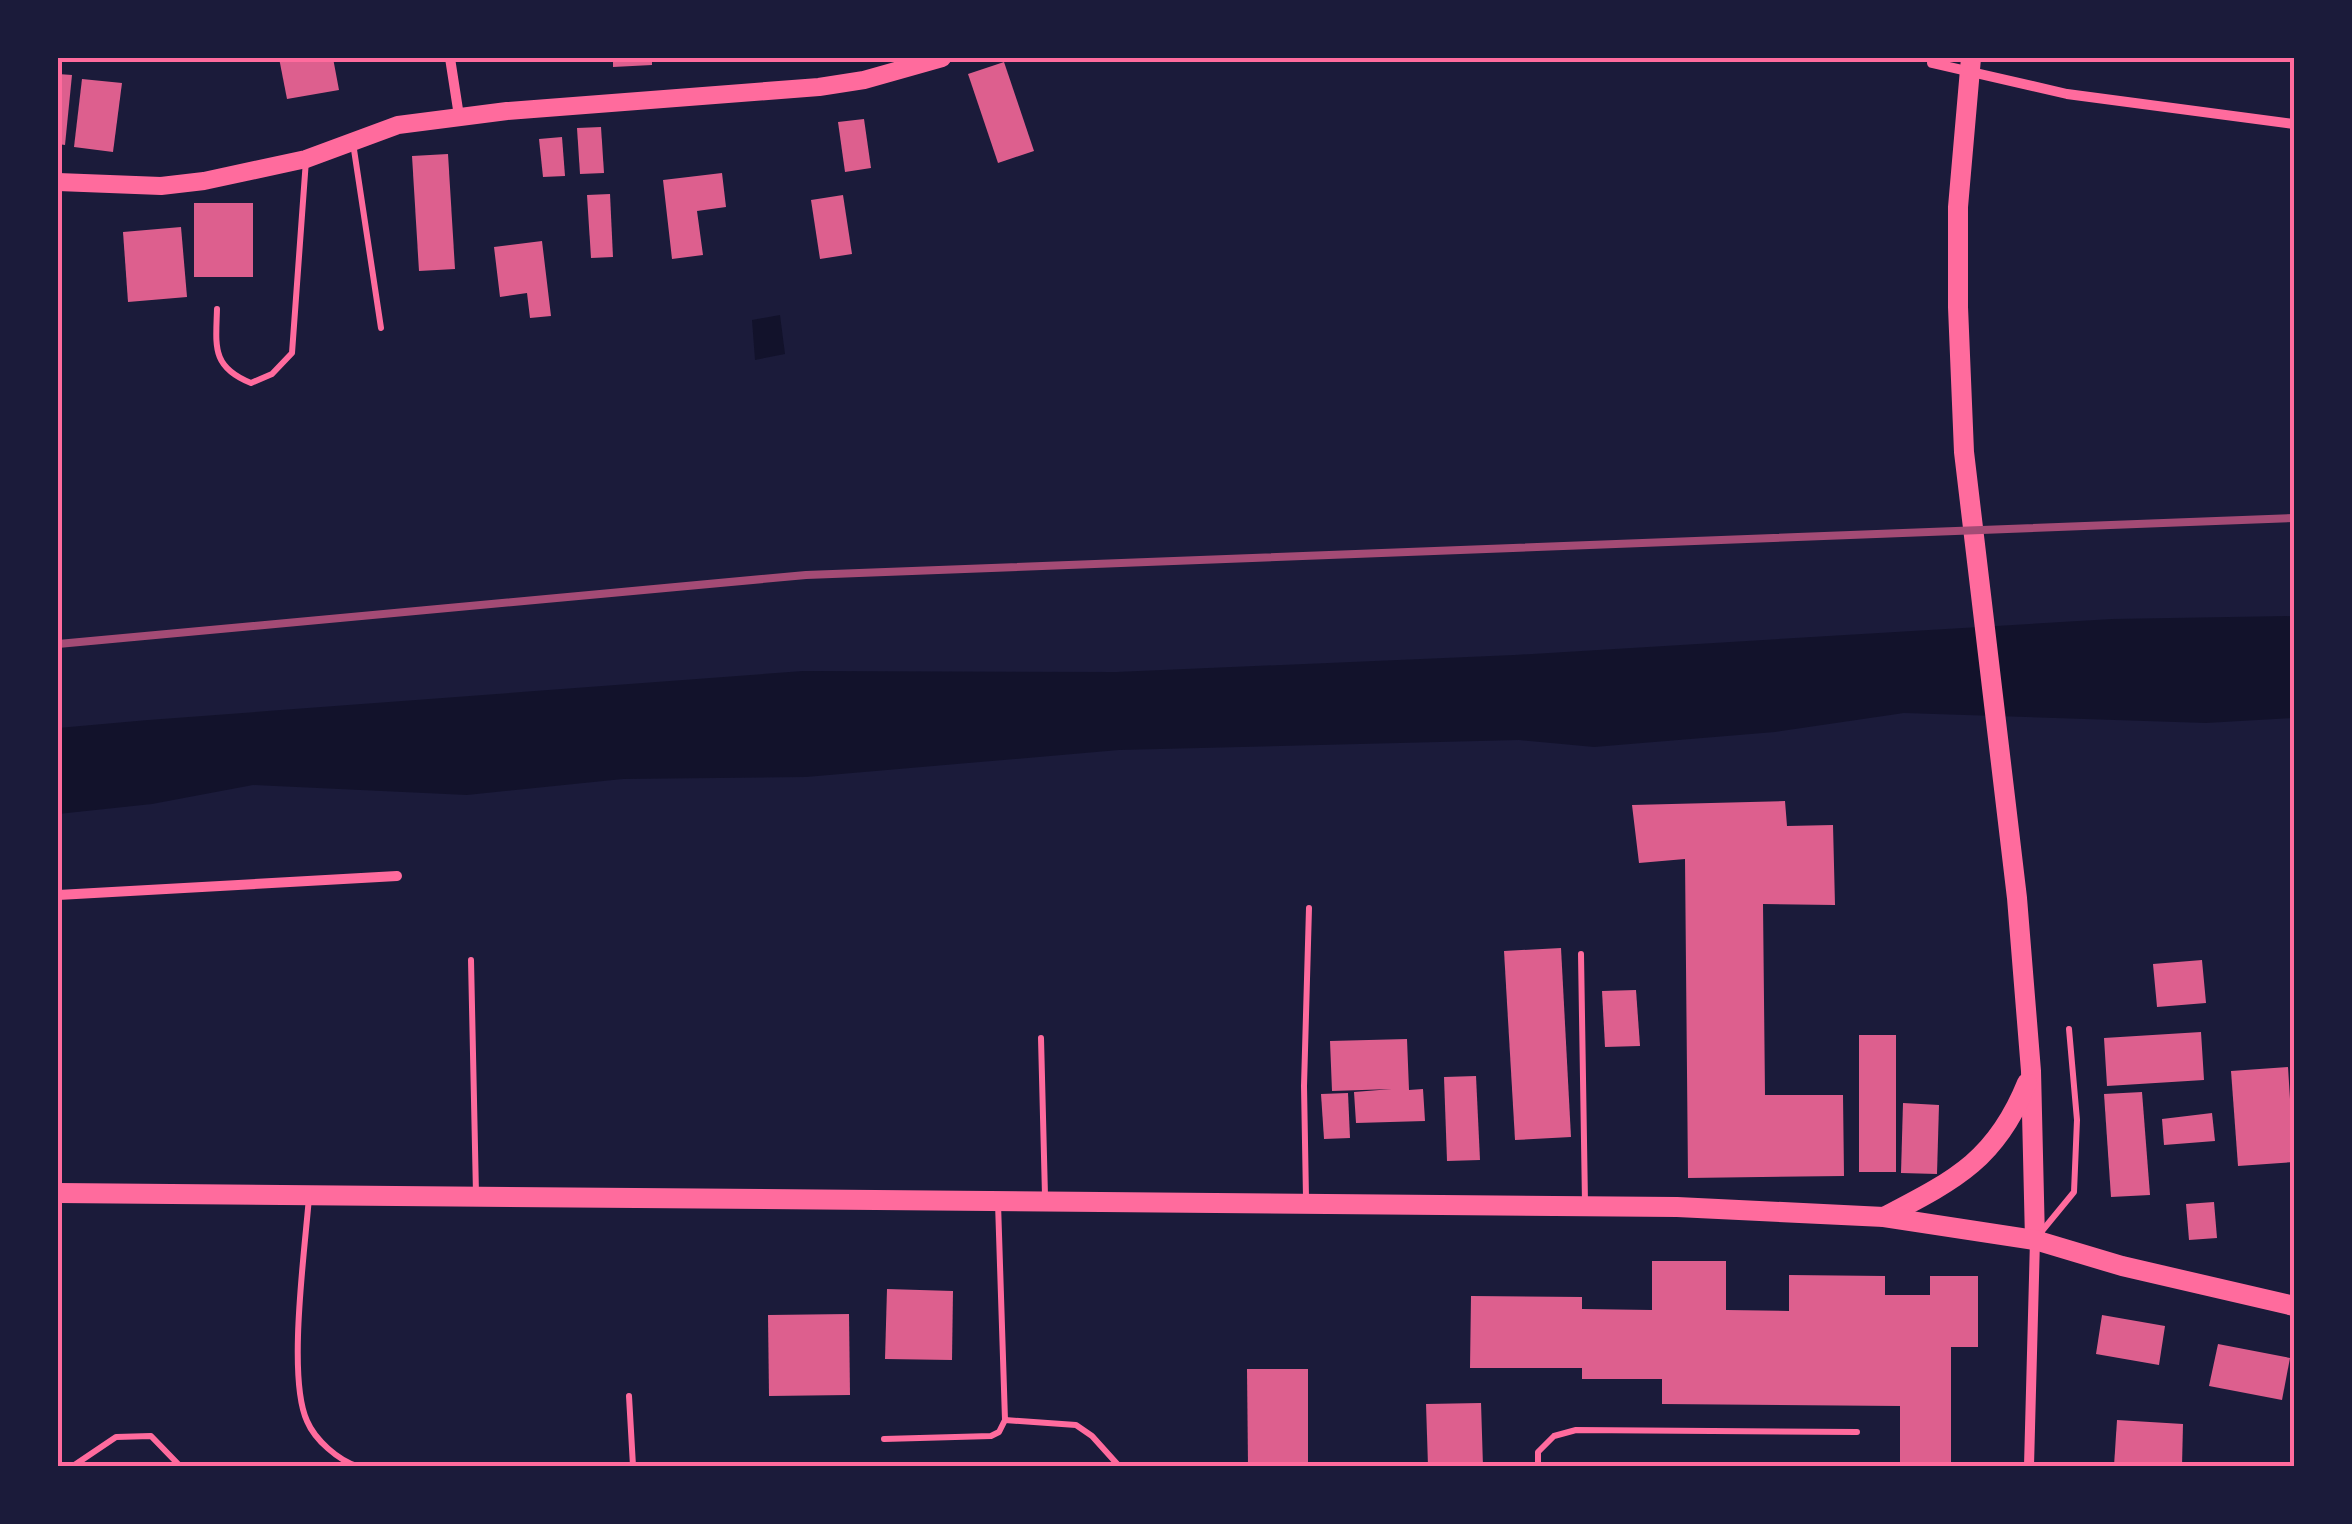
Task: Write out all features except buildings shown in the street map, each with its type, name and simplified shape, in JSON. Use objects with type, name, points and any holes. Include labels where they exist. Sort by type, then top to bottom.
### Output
[{"type":"main road","points":[[58,182],[161,186],[258,172],[398,126],[460,116],[819,87],[864,80],[942,58]]},
{"type":"main road","points":[[1971,58],[1958,207],[1964,452],[2017,898],[2032,1072],[2035,1240]]},
{"type":"main road","points":[[1884,1217],[1945,1186],[1987,1153],[2014,1116],[2032,1072]]},
{"type":"main road","points":[[58,1193],[1586,1207],[1884,1217],[2035,1240],[2122,1266],[2294,1306]]},
{"type":"street","points":[[450,58],[460,116]]},
{"type":"street","points":[[1932,60],[2067,94],[2294,124]]},
{"type":"street","points":[[58,895],[397,876]]},
{"type":"street","points":[[2029,1466],[2035,1240]]},
{"type":"lane","points":[[353,142],[382,328]]},
{"type":"lane","points":[[217,308],[216,353],[231,375],[251,383],[272,374],[292,352],[306,159]]},
{"type":"lane","points":[[1306,1204],[1304,1086],[1309,908]]},
{"type":"lane","points":[[1581,954],[1586,1207]]},
{"type":"lane","points":[[471,960],[476,1195]]},
{"type":"lane","points":[[2035,1240],[2074,1192],[2077,1120],[2069,1029]]},
{"type":"lane","points":[[1041,1038],[1045,1202]]},
{"type":"lane","points":[[309,1196],[298,1366],[301,1396],[306,1421],[322,1443],[357,1466]]},
{"type":"lane","points":[[884,1439],[991,1436],[1000,1432],[1004,1420],[998,1202]]},
{"type":"lane","points":[[629,1396],[634,1466]]},
{"type":"lane","points":[[1004,1420],[1076,1424],[1119,1466]]},
{"type":"lane","points":[[1538,1466],[1538,1452],[1554,1436],[1576,1430],[1857,1432]]},
{"type":"lane","points":[[73,1466],[116,1437],[151,1436],[180,1466]]},
{"type":"shaded area","points":[[780,315],[785,354],[755,360],[752,320]]},
{"type":"shaded area","points":[[2294,616],[2294,718],[2206,723],[1904,713],[1775,732],[1594,747],[1519,740],[1119,750],[806,777],[623,779],[467,795],[253,785],[152,804],[58,814],[58,728],[148,720],[803,671],[1116,672],[1514,655],[2112,619]]},
{"type":"railway","points":[[58,644],[806,575],[2294,518]]}]
